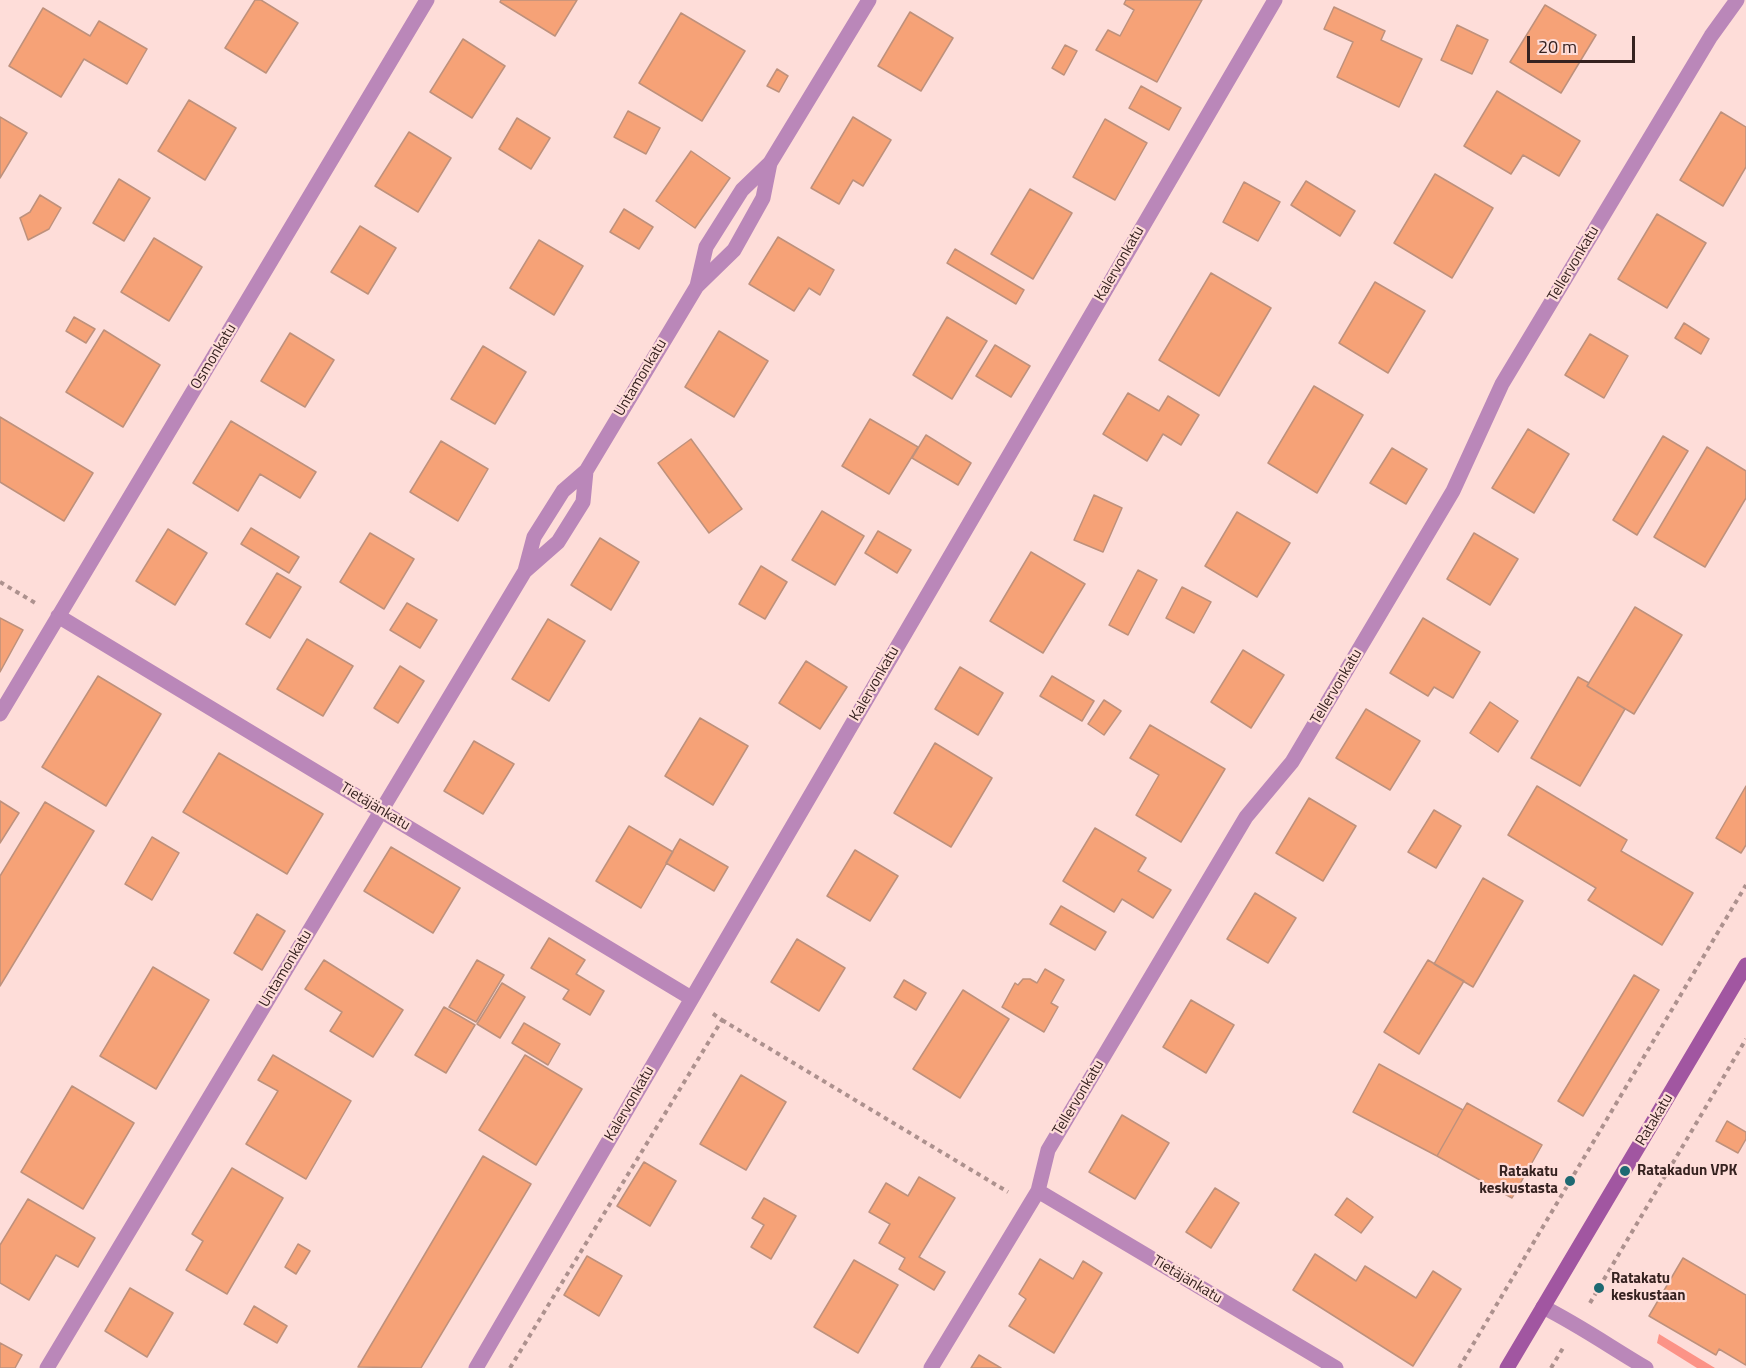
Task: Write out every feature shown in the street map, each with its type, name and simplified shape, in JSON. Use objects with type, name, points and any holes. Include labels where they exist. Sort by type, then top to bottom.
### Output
[{"type":"main road","name":"Ratakatu","points":[[1507,1368],[1746,965]]},
{"type":"street","name":"Osmonkatu","points":[[0,714],[427,0]]},
{"type":"street","name":"Untamonkatu","points":[[697,286],[706,247],[742,190],[770,164],[869,0]]},
{"type":"street","name":"Kalervonkatu","points":[[476,1368],[1275,0]]},
{"type":"street","name":"Tellervonkatu","points":[[931,1368],[1034,1198],[1048,1150],[1246,817],[1292,762],[1454,491],[1502,384],[1711,36],[1737,0]]},
{"type":"street","name":"Untamonkatu","points":[[47,1368],[525,571],[534,537],[563,491],[586,471],[697,286],[734,250],[763,198],[770,164]]},
{"type":"street","name":"Untamonkatu","points":[[525,571],[558,542],[583,502],[586,471]]},
{"type":"street","name":"Tietäjänkatu","points":[[58,616],[691,998]]},
{"type":"street","name":"Tietäjänkatu","points":[[1034,1198],[1336,1368]]},
{"type":"street","points":[[1544,1307],[1577,1324],[1646,1368]]},
{"type":"path","points":[[0,582],[58,616]]},
{"type":"path","points":[[1459,1368],[1746,885]]},
{"type":"path","points":[[691,998],[722,1020],[1034,1198]]},
{"type":"path","points":[[510,1368],[722,1020]]},
{"type":"path","points":[[1551,1368],[1746,1039]]},
{"type":"shaded area","points":[[1659,1334],[1715,1368],[1697,1368],[1657,1343]]},
{"type":"building","points":[[255,0],[261,0],[298,23],[266,73],[225,48]]},
{"type":"building","points":[[501,0],[577,0],[555,36],[500,2]]},
{"type":"building","points":[[1126,0],[1202,0],[1157,82],[1096,50],[1108,30],[1120,36],[1134,10],[1124,4]]},
{"type":"building","points":[[1545,5],[1596,35],[1561,93],[1510,62]]},
{"type":"building","points":[[1334,7],[1385,31],[1381,40],[1422,59],[1399,107],[1337,77],[1353,42],[1324,29]]},
{"type":"building","points":[[43,8],[90,36],[99,21],[147,49],[127,84],[84,59],[61,97],[9,66]]},
{"type":"building","points":[[910,12],[953,38],[921,91],[878,66]]},
{"type":"building","points":[[681,13],[745,51],[702,121],[639,83]]},
{"type":"building","points":[[1457,25],[1488,40],[1472,74],[1441,60]]},
{"type":"building","points":[[463,39],[505,66],[472,118],[430,92]]},
{"type":"building","points":[[1065,45],[1077,51],[1064,75],[1052,68]]},
{"type":"building","points":[[777,69],[788,76],[779,92],[767,86]]},
{"type":"building","points":[[1141,86],[1181,108],[1169,130],[1129,108]]},
{"type":"building","points":[[1497,91],[1580,141],[1559,176],[1523,155],[1511,174],[1464,146]]},
{"type":"building","points":[[189,100],[236,128],[205,180],[158,151]]},
{"type":"building","points":[[628,111],[660,128],[646,154],[614,137]]},
{"type":"building","points":[[1721,112],[1746,127],[1746,167],[1723,206],[1680,180]]},
{"type":"building","points":[[0,117],[27,133],[0,178]]},
{"type":"building","points":[[853,117],[891,140],[863,186],[853,180],[839,204],[811,188]]},
{"type":"building","points":[[517,118],[550,138],[531,169],[499,149]]},
{"type":"building","points":[[1105,119],[1147,143],[1115,200],[1073,177]]},
{"type":"building","points":[[409,132],[451,158],[418,212],[375,186]]},
{"type":"building","points":[[691,151],[730,178],[695,228],[656,201]]},
{"type":"building","points":[[1435,174],[1493,208],[1452,278],[1394,243]]},
{"type":"building","points":[[119,179],[150,198],[124,241],[93,223]]},
{"type":"building","points":[[1306,181],[1355,211],[1340,236],[1291,205]]},
{"type":"building","points":[[1244,182],[1280,202],[1258,241],[1223,222]]},
{"type":"building","points":[[1030,189],[1072,213],[1033,279],[991,254]]},
{"type":"building","points":[[40,195],[61,208],[49,229],[28,240],[20,218],[30,212]]},
{"type":"building","points":[[624,209],[653,227],[639,249],[610,232]]},
{"type":"building","points":[[1657,214],[1706,243],[1667,308],[1618,279]]},
{"type":"building","points":[[360,226],[396,248],[368,294],[331,272]]},
{"type":"building","points":[[778,237],[834,270],[820,295],[809,288],[794,311],[749,284]]},
{"type":"building","points":[[154,238],[202,267],[169,321],[121,292]]},
{"type":"building","points":[[539,240],[583,266],[554,315],[510,288]]},
{"type":"building","points":[[955,249],[1024,290],[1016,304],[947,263]]},
{"type":"building","points":[[1211,273],[1271,308],[1219,396],[1159,360]]},
{"type":"building","points":[[1375,282],[1425,311],[1388,373],[1339,343]]},
{"type":"building","points":[[74,317],[95,329],[86,343],[66,331]]},
{"type":"building","points":[[947,317],[987,341],[952,399],[913,375]]},
{"type":"building","points":[[1684,323],[1709,339],[1701,354],[1675,338]]},
{"type":"building","points":[[104,330],[160,365],[123,427],[66,392]]},
{"type":"building","points":[[719,331],[768,361],[734,417],[685,387]]},
{"type":"building","points":[[290,333],[334,360],[305,407],[261,381]]},
{"type":"building","points":[[1590,334],[1628,356],[1604,398],[1565,375]]},
{"type":"building","points":[[995,345],[1030,366],[1011,397],[976,376]]},
{"type":"building","points":[[483,346],[526,372],[495,424],[451,399]]},
{"type":"building","points":[[1314,386],[1363,415],[1317,493],[1268,463]]},
{"type":"building","points":[[1128,393],[1159,411],[1168,396],[1199,415],[1181,445],[1163,434],[1147,461],[1103,434]]},
{"type":"building","points":[[0,417],[93,473],[64,521],[0,482]]},
{"type":"building","points":[[870,419],[918,447],[889,494],[842,466]]},
{"type":"building","points":[[231,421],[316,472],[300,498],[260,474],[238,511],[193,483]]},
{"type":"building","points":[[1528,429],[1569,454],[1534,513],[1492,488]]},
{"type":"building","points":[[926,435],[971,463],[958,485],[912,458]]},
{"type":"building","points":[[1663,436],[1688,451],[1637,535],[1613,520]]},
{"type":"building","points":[[691,439],[742,509],[709,533],[658,463]]},
{"type":"building","points":[[441,441],[488,469],[458,521],[410,492]]},
{"type":"building","points":[[1707,447],[1746,471],[1746,498],[1705,567],[1654,537]]},
{"type":"building","points":[[1392,448],[1427,469],[1406,504],[1370,483]]},
{"type":"building","points":[[1094,495],[1122,508],[1103,552],[1074,540]]},
{"type":"building","points":[[822,511],[864,536],[835,585],[792,560]]},
{"type":"building","points":[[1237,512],[1290,543],[1257,597],[1205,566]]},
{"type":"building","points":[[251,528],[299,557],[289,573],[241,544]]},
{"type":"building","points":[[168,529],[207,553],[175,605],[136,581]]},
{"type":"building","points":[[878,531],[911,550],[897,573],[865,553]]},
{"type":"building","points":[[370,533],[414,559],[384,609],[340,582]]},
{"type":"building","points":[[1474,533],[1518,559],[1490,605],[1447,579]]},
{"type":"building","points":[[600,538],[639,562],[611,610],[571,585]]},
{"type":"building","points":[[1031,552],[1085,584],[1043,653],[990,621]]},
{"type":"building","points":[[761,566],[787,582],[765,619],[739,604]]},
{"type":"building","points":[[1138,570],[1157,580],[1128,635],[1109,625]]},
{"type":"building","points":[[277,573],[301,587],[270,638],[246,624]]},
{"type":"building","points":[[1182,587],[1211,602],[1194,633],[1166,618]]},
{"type":"building","points":[[407,603],[437,620],[420,648],[390,630]]},
{"type":"building","points":[[1635,607],[1682,635],[1634,714],[1587,686]]},
{"type":"building","points":[[0,618],[23,630],[0,672]]},
{"type":"building","points":[[1423,618],[1480,652],[1453,698],[1434,687],[1428,696],[1390,673]]},
{"type":"building","points":[[548,619],[585,641],[549,701],[512,679]]},
{"type":"building","points":[[307,639],[353,666],[323,716],[277,689]]},
{"type":"building","points":[[1243,650],[1284,675],[1251,728],[1211,702]]},
{"type":"building","points":[[806,661],[847,687],[820,729],[779,703]]},
{"type":"building","points":[[400,666],[424,681],[398,723],[374,708]]},
{"type":"building","points":[[960,667],[1003,693],[978,735],[935,709]]},
{"type":"building","points":[[98,676],[161,714],[106,806],[42,767]]},
{"type":"building","points":[[1052,676],[1094,701],[1082,721],[1040,696]]},
{"type":"building","points":[[1578,677],[1589,683],[1587,686],[1625,709],[1580,786],[1531,758]]},
{"type":"building","points":[[1104,700],[1121,711],[1104,735],[1088,724]]},
{"type":"building","points":[[1490,702],[1518,721],[1498,752],[1470,733]]},
{"type":"building","points":[[1366,709],[1420,741],[1390,790],[1336,758]]},
{"type":"building","points":[[700,718],[748,746],[713,805],[665,776]]},
{"type":"building","points":[[1150,725],[1225,769],[1181,842],[1136,815],[1159,775],[1130,758]]},
{"type":"building","points":[[474,741],[514,764],[483,814],[444,791]]},
{"type":"building","points":[[935,743],[992,778],[951,847],[894,813]]},
{"type":"building","points":[[219,753],[323,814],[287,874],[183,812]]},
{"type":"building","points":[[1537,786],[1627,840],[1621,851],[1693,893],[1662,945],[1588,900],[1596,888],[1508,835]]},
{"type":"building","points":[[1746,786],[1746,845],[1741,853],[1716,838]]},
{"type":"building","points":[[1309,798],[1356,826],[1323,881],[1276,853]]},
{"type":"building","points":[[0,801],[19,813],[0,843]]},
{"type":"building","points":[[45,802],[94,831],[0,986],[0,876]]},
{"type":"building","points":[[1434,810],[1461,826],[1436,868],[1408,852]]},
{"type":"building","points":[[629,826],[673,852],[641,908],[596,881]]},
{"type":"building","points":[[1095,828],[1146,858],[1138,871],[1171,890],[1153,918],[1122,899],[1114,912],[1063,881]]},
{"type":"building","points":[[152,837],[179,853],[152,900],[125,884]]},
{"type":"building","points":[[680,839],[728,867],[714,891],[666,863]]},
{"type":"building","points":[[391,847],[460,888],[433,933],[364,891]]},
{"type":"building","points":[[855,850],[898,876],[870,921],[827,896]]},
{"type":"building","points":[[1483,878],[1523,901],[1473,987],[1434,964]]},
{"type":"building","points":[[1255,893],[1296,918],[1268,963],[1227,939]]},
{"type":"building","points":[[1061,906],[1106,932],[1095,950],[1050,924]]},
{"type":"building","points":[[257,914],[285,931],[262,970],[234,953]]},
{"type":"building","points":[[549,938],[585,960],[576,974],[604,991],[590,1015],[563,999],[569,990],[531,968]]},
{"type":"building","points":[[797,939],[845,968],[819,1011],[771,982]]},
{"type":"building","points":[[324,960],[403,1010],[373,1057],[330,1031],[342,1012],[305,989]]},
{"type":"building","points":[[477,960],[504,975],[476,1022],[449,1007]]},
{"type":"building","points":[[1428,960],[1464,981],[1419,1054],[1384,1032]]},
{"type":"building","points":[[153,967],[209,1000],[156,1089],[100,1056]]},
{"type":"building","points":[[1045,969],[1064,980],[1051,1003],[1058,1007],[1044,1032],[1002,1007],[1015,983],[1018,985],[1023,979],[1030,979],[1037,983]]},
{"type":"building","points":[[1634,975],[1659,990],[1583,1116],[1558,1101]]},
{"type":"building","points":[[904,980],[926,993],[916,1010],[894,997]]},
{"type":"building","points":[[502,983],[525,997],[500,1038],[477,1024]]},
{"type":"building","points":[[963,990],[1009,1019],[960,1098],[913,1069]]},
{"type":"building","points":[[1191,1000],[1234,1025],[1206,1073],[1163,1047]]},
{"type":"building","points":[[444,1007],[475,1025],[446,1073],[415,1055]]},
{"type":"building","points":[[524,1023],[560,1044],[548,1065],[512,1043]]},
{"type":"building","points":[[273,1055],[351,1101],[306,1179],[246,1144],[278,1091],[258,1080]]},
{"type":"building","points":[[525,1055],[582,1089],[536,1165],[479,1130]]},
{"type":"building","points":[[1379,1064],[1463,1110],[1437,1156],[1353,1112]]},
{"type":"building","points":[[741,1075],[786,1102],[746,1170],[700,1144]]},
{"type":"building","points":[[72,1086],[134,1123],[83,1209],[21,1172]]},
{"type":"building","points":[[1467,1103],[1542,1145],[1512,1198],[1437,1156]]},
{"type":"building","points":[[1122,1115],[1169,1143],[1135,1199],[1089,1172]]},
{"type":"building","points":[[1727,1121],[1746,1132],[1746,1139],[1738,1153],[1716,1141]]},
{"type":"building","points":[[483,1156],[531,1184],[421,1368],[358,1367]]},
{"type":"building","points":[[644,1162],[676,1181],[650,1226],[617,1206]]},
{"type":"building","points":[[232,1168],[283,1198],[227,1294],[186,1270],[203,1241],[192,1234]]},
{"type":"building","points":[[919,1177],[955,1198],[919,1257],[945,1272],[934,1290],[899,1269],[905,1258],[879,1243],[890,1224],[869,1212],[886,1183],[908,1196]]},
{"type":"building","points":[[1215,1188],[1239,1203],[1211,1248],[1186,1232]]},
{"type":"building","points":[[764,1198],[796,1216],[771,1259],[751,1247],[764,1225],[752,1218]]},
{"type":"building","points":[[1347,1198],[1373,1217],[1361,1233],[1335,1215]]},
{"type":"building","points":[[28,1199],[95,1238],[78,1267],[56,1255],[29,1300],[0,1283],[0,1245]]},
{"type":"building","points":[[298,1244],[310,1251],[296,1274],[285,1267]]},
{"type":"building","points":[[1315,1254],[1356,1281],[1365,1266],[1416,1298],[1433,1271],[1461,1289],[1413,1366],[1293,1290]]},
{"type":"building","points":[[587,1256],[622,1276],[599,1316],[564,1295]]},
{"type":"building","points":[[1683,1258],[1746,1295],[1746,1365],[1719,1349],[1716,1355],[1649,1316]]},
{"type":"building","points":[[1040,1259],[1073,1279],[1083,1261],[1102,1273],[1054,1353],[1009,1326],[1026,1299],[1019,1294]]},
{"type":"building","points":[[854,1260],[898,1285],[858,1353],[814,1327]]},
{"type":"building","points":[[130,1288],[173,1313],[147,1357],[105,1331]]},
{"type":"building","points":[[254,1306],[287,1326],[277,1343],[244,1324]]},
{"type":"building","points":[[0,1343],[22,1355],[15,1368],[0,1368]]},
{"type":"building","points":[[979,1355],[1001,1368],[971,1368]]},
{"type":"place","name":"Ratakadun VPK","points":[[1625,1171]]},
{"type":"place","name":"Ratakatu keskustasta","points":[[1570,1181]]},
{"type":"place","name":"Ratakatu keskustaan","points":[[1599,1288]]}]
